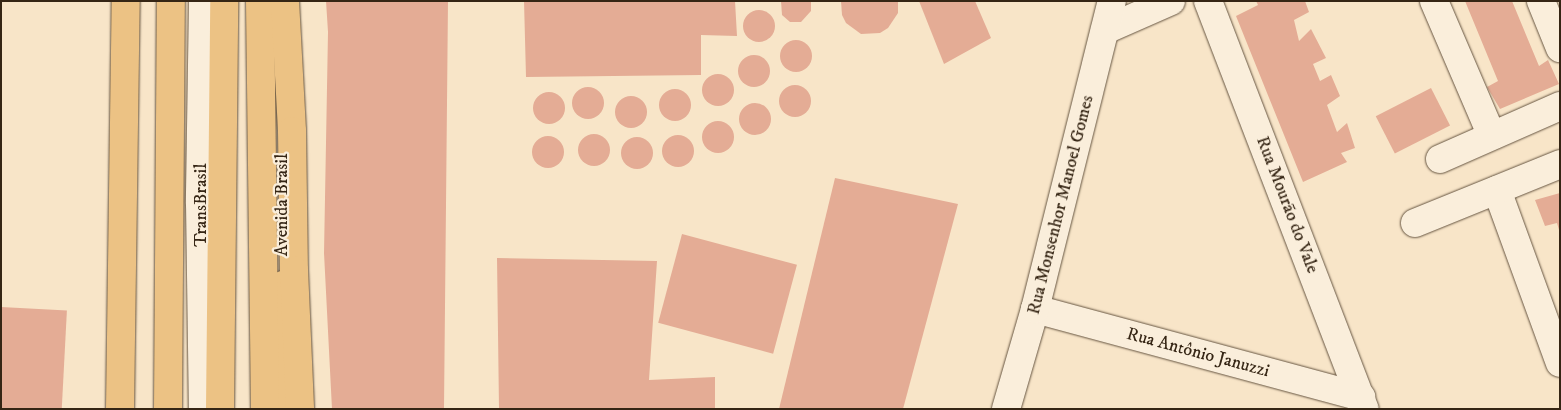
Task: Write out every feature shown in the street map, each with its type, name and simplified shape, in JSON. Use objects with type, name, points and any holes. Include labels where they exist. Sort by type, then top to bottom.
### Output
[{"type":"main road","points":[[120,409],[126,1]]},
{"type":"main road","points":[[168,409],[171,1]]},
{"type":"main road","points":[[220,409],[224,1]]},
{"type":"main road","points":[[260,1],[265,409]]},
{"type":"main road","points":[[284,1],[292,131],[294,270],[300,409]]},
{"type":"main road","name":"Avenida Brasil","points":[[284,1],[283,342],[287,409]]},
{"type":"street","name":"TransBrasil","points":[[202,1],[200,203],[203,409]]},
{"type":"street","points":[[1106,10],[1170,1]]},
{"type":"street","name":"Rua Mourão do Vale","points":[[1208,1],[1363,403]]},
{"type":"street","points":[[1434,1],[1492,134]]},
{"type":"street","points":[[1541,1],[1560,48]]},
{"type":"street","name":"Rua Monsenhor Manoel Gomes","points":[[1006,409],[1035,309],[1106,10]]},
{"type":"street","points":[[1440,159],[1492,134],[1560,106]]},
{"type":"street","points":[[1415,223],[1560,164]]},
{"type":"street","points":[[1498,190],[1560,364]]},
{"type":"street","name":"Rua Antônio Januzzi","points":[[1035,309],[1363,403]]},
{"type":"building","points":[[326,1],[448,1],[444,409],[332,409],[324,253],[328,32]]},
{"type":"building","points":[[524,1],[735,1],[737,36],[701,35],[701,75],[526,77]]},
{"type":"building","points":[[781,1],[811,1],[811,11],[801,22],[790,22],[782,15]]},
{"type":"building","points":[[841,1],[898,1],[898,13],[888,28],[880,33],[861,34],[846,23],[842,15]]},
{"type":"building","points":[[919,1],[975,1],[991,38],[944,64]]},
{"type":"building","points":[[1256,1],[1305,1],[1309,12],[1294,20],[1299,41],[1311,29],[1326,58],[1313,64],[1320,81],[1331,75],[1340,96],[1327,105],[1337,132],[1347,123],[1355,148],[1341,153],[1347,162],[1303,182],[1236,16],[1258,5]]},
{"type":"building","points":[[1465,1],[1512,1],[1539,66],[1548,60],[1559,84],[1500,109],[1487,87],[1498,81]]},
{"type":"building","points":[[759,10],[765,11],[770,15],[774,20],[774,32],[770,37],[765,41],[759,42],[753,41],[748,37],[744,32],[743,26],[744,20],[748,15],[753,11]]},
{"type":"building","points":[[796,40],[802,41],[807,45],[811,50],[811,62],[807,67],[802,71],[796,72],[790,71],[785,67],[781,62],[780,56],[781,50],[785,45],[790,41]]},
{"type":"building","points":[[754,55],[760,56],[765,60],[769,65],[769,77],[765,82],[760,86],[754,87],[748,86],[743,82],[739,77],[738,71],[739,65],[743,60],[748,56]]},
{"type":"building","points":[[718,74],[724,75],[729,79],[733,84],[733,96],[729,101],[724,105],[718,106],[712,105],[707,101],[703,96],[702,90],[703,84],[707,79],[712,75]]},
{"type":"building","points":[[795,85],[801,86],[806,90],[810,95],[810,107],[806,112],[801,116],[795,117],[789,116],[784,112],[780,107],[779,101],[780,95],[784,90],[789,86]]},
{"type":"building","points":[[588,87],[594,88],[599,92],[603,97],[603,109],[599,114],[594,118],[588,119],[582,118],[577,114],[573,109],[572,103],[573,97],[577,92],[582,88]]},
{"type":"building","points":[[1431,88],[1450,125],[1395,154],[1376,116]]},
{"type":"building","points":[[675,89],[681,90],[686,94],[690,99],[690,111],[686,116],[681,120],[675,121],[669,120],[664,116],[660,111],[659,105],[660,99],[664,94],[669,90]]},
{"type":"building","points":[[549,92],[555,93],[560,97],[564,102],[564,114],[560,119],[555,123],[549,124],[543,123],[538,119],[534,114],[533,108],[534,102],[538,97],[543,93]]},
{"type":"building","points":[[631,96],[637,97],[642,101],[646,106],[646,118],[642,123],[637,127],[631,128],[625,127],[620,123],[616,118],[615,112],[616,106],[620,101],[625,97]]},
{"type":"building","points":[[755,103],[761,104],[766,108],[770,113],[770,125],[766,130],[761,134],[755,135],[749,134],[744,130],[740,125],[739,119],[740,113],[744,108],[749,104]]},
{"type":"building","points":[[718,121],[724,122],[729,126],[733,131],[733,143],[729,148],[724,152],[718,153],[712,152],[707,148],[703,143],[702,137],[703,131],[707,126],[712,122]]},
{"type":"building","points":[[594,134],[600,135],[605,139],[609,144],[609,156],[605,161],[600,165],[594,166],[588,165],[583,161],[579,156],[578,150],[579,144],[583,139],[588,135]]},
{"type":"building","points":[[678,135],[684,136],[689,140],[693,145],[693,157],[689,162],[684,166],[678,167],[672,166],[667,162],[663,157],[662,151],[663,145],[667,140],[672,136]]},
{"type":"building","points":[[548,136],[554,137],[559,141],[563,146],[563,158],[559,163],[554,167],[548,168],[542,167],[537,163],[533,158],[532,152],[533,146],[537,141],[542,137]]},
{"type":"building","points":[[637,137],[643,138],[648,142],[652,147],[652,159],[648,164],[643,168],[637,169],[631,168],[626,164],[622,159],[621,153],[622,147],[626,142],[631,138]]},
{"type":"building","points":[[835,178],[958,204],[903,409],[779,409]]},
{"type":"building","points":[[1560,193],[1559,230],[1557,223],[1545,226],[1535,200]]},
{"type":"building","points":[[682,234],[797,265],[773,354],[658,323]]},
{"type":"building","points":[[497,258],[657,261],[649,380],[715,377],[715,409],[499,409]]},
{"type":"building","points":[[1,307],[67,310],[62,409],[1,409]]}]
